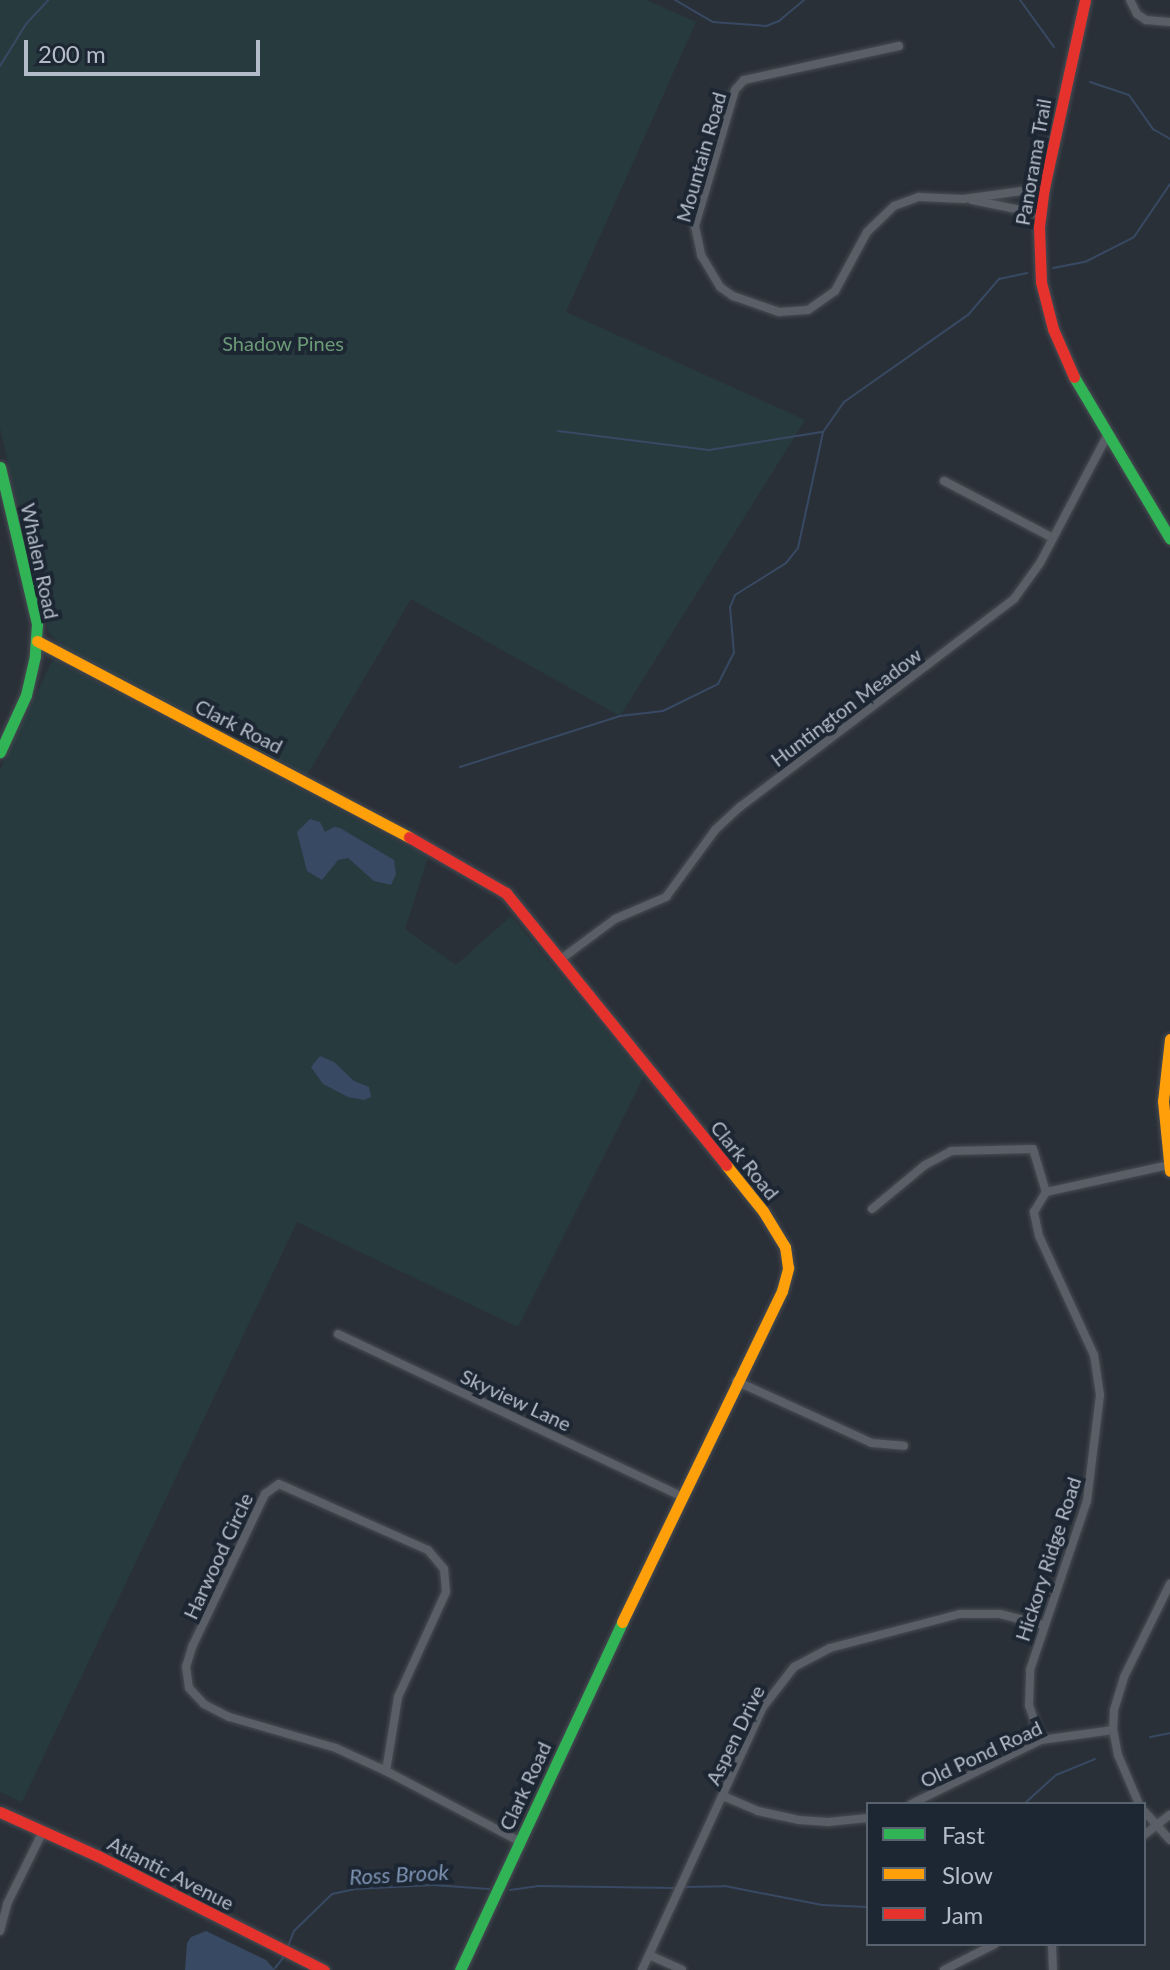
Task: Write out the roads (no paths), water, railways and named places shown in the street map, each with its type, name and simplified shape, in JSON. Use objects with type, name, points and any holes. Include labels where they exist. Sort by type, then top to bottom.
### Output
[{"type":"street","name":"Panorama Trail","points":[[1085,0],[1044,188],[1040,214],[1041,282],[1053,329],[1082,395],[1170,539]]},
{"type":"street","points":[[1130,0],[1137,14],[1146,20],[1170,22]]},
{"type":"street","name":"Mountain Road","points":[[899,46],[744,80],[735,90],[695,226],[701,255],[716,282],[733,296],[779,312],[800,312],[815,307],[831,296],[867,232],[894,206],[919,197],[963,199],[1040,214]]},
{"type":"street","name":"Mountain Road","points":[[963,199],[1044,188]]},
{"type":"street","name":"Huntington Meadow","points":[[561,959],[615,919],[666,897],[715,830],[740,807],[1014,599],[1028,583],[1106,438]]},
{"type":"street","name":"Whalen Road","points":[[0,467],[35,604],[37,641],[26,695],[0,752]]},
{"type":"street","points":[[944,481],[1053,538]]},
{"type":"street","name":"Clark Road","points":[[37,641],[486,879],[514,902],[561,959],[763,1211],[785,1247],[787,1279],[681,1496],[460,1970]]},
{"type":"street","points":[[872,1209],[925,1165],[951,1151],[1033,1149],[1046,1192],[1169,1168],[1163,1101],[1170,1039]]},
{"type":"street","name":"Hickory Ridge Road","points":[[1041,1740],[1027,1692],[1030,1670],[1087,1501],[1097,1448],[1100,1395],[1088,1340],[1035,1228],[1036,1206],[1046,1192]]},
{"type":"street","name":"Skyview Lane","points":[[338,1334],[681,1496]]},
{"type":"street","points":[[736,1381],[872,1443],[904,1446]]},
{"type":"street","name":"Harwood Circle","points":[[386,1771],[398,1697],[446,1592],[444,1569],[428,1550],[288,1485],[276,1485],[265,1494],[192,1647],[186,1667],[189,1688],[204,1704],[229,1717],[336,1748],[519,1841]]},
{"type":"street","points":[[1138,1802],[1122,1768],[1113,1730],[1124,1677],[1170,1584]]},
{"type":"street","name":"Aspen Drive","points":[[642,1970],[775,1687],[794,1667],[830,1648],[960,1614],[1000,1614],[1043,1625]]},
{"type":"street","name":"Old Pond Road","points":[[915,1802],[1041,1740],[1113,1730]]},
{"type":"street","points":[[723,1796],[758,1811],[799,1820],[866,1818]]},
{"type":"street","name":"Atlantic Avenue","points":[[0,1812],[324,1970]]},
{"type":"street","points":[[1146,1814],[1170,1840]]},
{"type":"street","points":[[1146,1834],[1170,1815]]},
{"type":"street","points":[[0,1927],[43,1831]]},
{"type":"street","points":[[944,1970],[991,1946]]},
{"type":"street","points":[[1052,1946],[1053,1970]]},
{"type":"street","points":[[649,1955],[682,1970]]},
{"type":"water","points":[[310,819],[320,822],[325,832],[334,827],[340,828],[394,860],[396,874],[391,885],[374,881],[348,858],[338,860],[322,880],[307,871],[297,832]]},
{"type":"water","points":[[320,1056],[334,1062],[354,1081],[369,1087],[371,1097],[364,1100],[348,1097],[323,1084],[311,1067]]},
{"type":"water","points":[[206,1931],[266,1960],[275,1970],[185,1970],[187,1943],[191,1937]]},
{"type":"waterway","points":[[0,66],[26,24],[48,0]]},
{"type":"waterway","points":[[675,0],[713,22],[766,26],[779,21],[804,0]]},
{"type":"waterway","points":[[1020,0],[1054,47]]},
{"type":"waterway","points":[[1090,82],[1129,95],[1153,129],[1170,139]]},
{"type":"waterway","points":[[1053,268],[1085,262],[1134,237],[1170,184]]},
{"type":"waterway","points":[[460,767],[620,716],[663,711],[718,684],[734,653],[730,607],[735,595],[786,563],[798,548],[823,432],[844,402],[968,315],[999,279],[1027,273]]},
{"type":"waterway","points":[[558,431],[709,450],[822,432]]},
{"type":"waterway","name":"Ross Brook","points":[[1150,1737],[1170,1733]]},
{"type":"waterway","name":"Ross Brook","points":[[1026,1802],[1056,1775],[1095,1759]]},
{"type":"waterway","name":"Ross Brook","points":[[288,1946],[294,1931],[332,1894],[355,1889],[433,1885],[489,1889]]},
{"type":"waterway","name":"Ross Brook","points":[[510,1890],[537,1886],[674,1888]]},
{"type":"waterway","name":"Ross Brook","points":[[686,1887],[725,1886],[822,1905],[866,1907]]},
{"type":"waterway","name":"Ross Brook","points":[[275,1968],[283,1958]]},
{"type":"park label","name":"Shadow Pines","points":[[283,343]]}]
